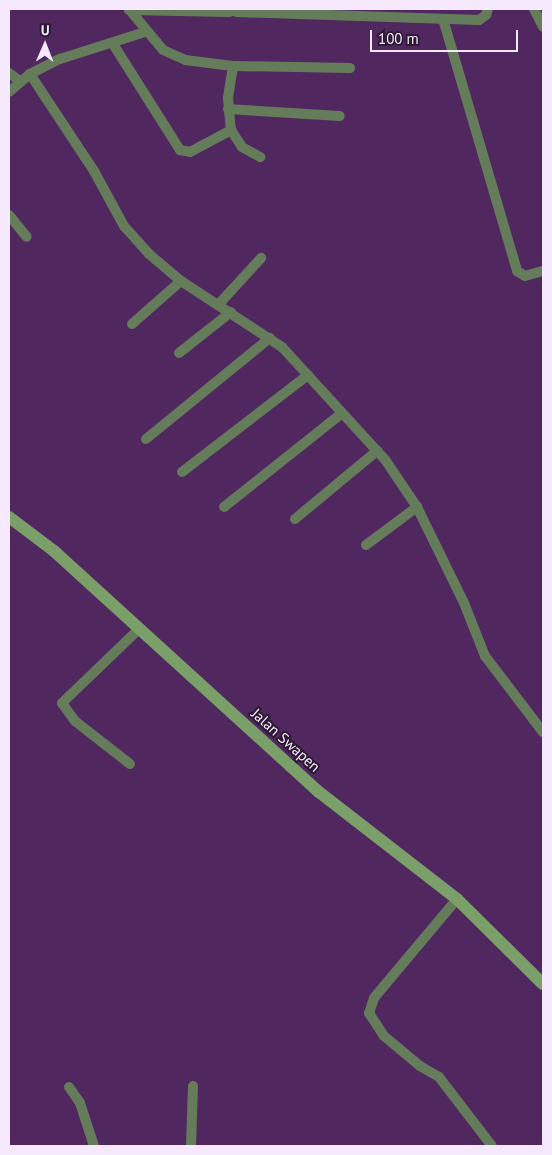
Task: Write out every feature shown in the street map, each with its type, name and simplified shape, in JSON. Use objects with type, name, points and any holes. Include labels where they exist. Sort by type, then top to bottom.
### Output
[{"type":"main road","name":"Jalan Swapen","points":[[9,516],[54,551],[319,792],[457,900],[543,984]]},
{"type":"street","points":[[129,9],[238,10],[443,19],[483,18],[488,9]]},
{"type":"street","points":[[129,9],[145,32],[163,50],[174,56],[233,66],[350,68]]},
{"type":"street","points":[[534,9],[543,27]]},
{"type":"street","points":[[443,19],[516,271],[525,276],[543,271]]},
{"type":"street","points":[[9,92],[30,74],[60,59],[113,44],[145,32]]},
{"type":"street","points":[[113,44],[180,150],[190,152],[231,130]]},
{"type":"street","points":[[233,66],[228,109],[231,130],[242,147],[260,157]]},
{"type":"street","points":[[9,73],[20,81]]},
{"type":"street","points":[[30,74],[94,171],[124,226],[149,254],[181,281],[270,338],[308,375],[377,451],[418,507],[464,603],[485,656],[543,732]]},
{"type":"street","points":[[228,109],[340,116]]},
{"type":"street","points":[[9,216],[27,236]]},
{"type":"street","points":[[218,305],[261,258]]},
{"type":"street","points":[[132,324],[181,281]]},
{"type":"street","points":[[178,353],[231,312]]},
{"type":"street","points":[[146,439],[270,338]]},
{"type":"street","points":[[182,472],[308,375]]},
{"type":"street","points":[[224,507],[342,413]]},
{"type":"street","points":[[295,519],[377,451]]},
{"type":"street","points":[[366,546],[418,507]]},
{"type":"street","points":[[130,764],[75,720],[62,702],[139,629]]},
{"type":"street","points":[[457,900],[374,998],[369,1013],[384,1036],[420,1066],[439,1077],[492,1146]]},
{"type":"street","points":[[190,1146],[193,1086]]},
{"type":"street","points":[[69,1087],[80,1103],[94,1146]]}]
